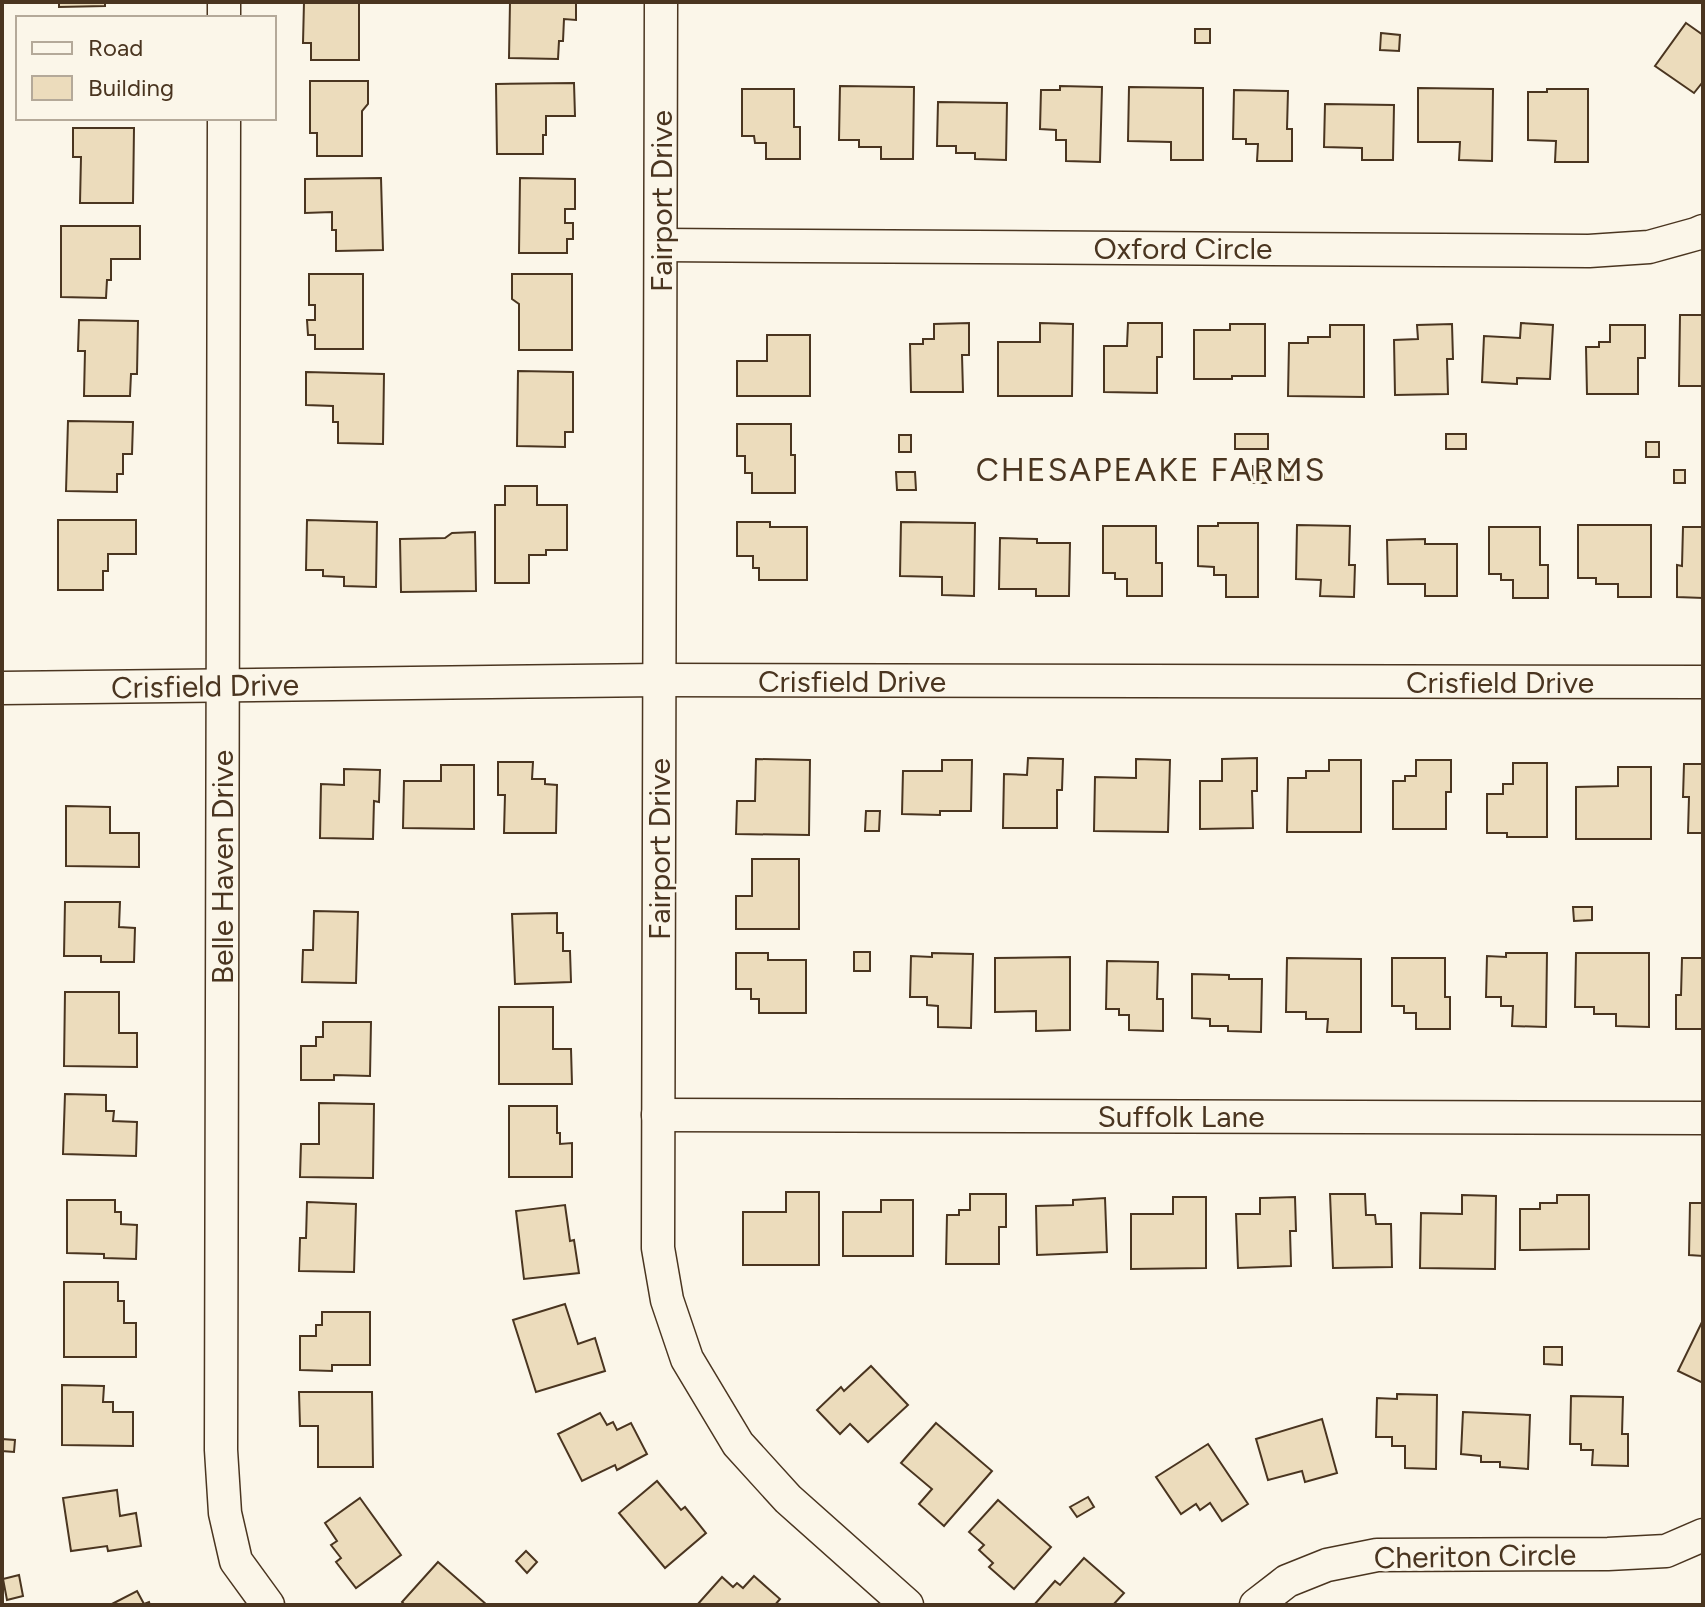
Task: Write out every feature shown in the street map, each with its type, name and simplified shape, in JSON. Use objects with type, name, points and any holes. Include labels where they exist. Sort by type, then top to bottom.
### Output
[{"type":"street","name":"Fairport Drive","points":[[661,2],[658,1248],[667,1300],[687,1359],[738,1444],[788,1499],[907,1605]]},
{"type":"street","name":"Belle Haven Drive","points":[[224,120],[221,1450],[225,1513],[236,1561],[268,1605]]},
{"type":"street","name":"Oxford Circle","points":[[661,245],[1589,251],[1649,247],[1703,231]]},
{"type":"street","name":"Crisfield Drive","points":[[2,688],[659,680],[1703,682]]},
{"type":"street","name":"Suffolk Lane","points":[[658,1115],[1703,1118]]},
{"type":"street","name":"Cheriton Circle","points":[[1256,1605],[1287,1581],[1327,1565],[1377,1555],[1666,1551],[1703,1535]]},
{"type":"building","points":[[59,2],[105,2],[105,6],[59,7]]},
{"type":"building","points":[[304,2],[359,2],[359,60],[311,60],[311,43],[303,43]]},
{"type":"building","points":[[510,2],[576,2],[576,20],[564,19],[558,59],[509,58]]},
{"type":"building","points":[[1686,23],[1703,35],[1703,84],[1694,93],[1655,66]]},
{"type":"building","points":[[1195,29],[1210,29],[1210,43],[1195,43]]},
{"type":"building","points":[[1381,33],[1400,35],[1399,51],[1380,50]]},
{"type":"building","points":[[310,81],[368,81],[368,104],[362,111],[362,156],[317,156],[317,133],[310,133]]},
{"type":"building","points":[[574,83],[575,116],[546,116],[543,154],[497,154],[496,84]]},
{"type":"building","points":[[840,86],[914,87],[913,159],[881,159],[881,147],[859,147],[859,140],[839,140]]},
{"type":"building","points":[[1060,86],[1102,87],[1100,162],[1066,161],[1066,140],[1056,140],[1056,130],[1040,129],[1041,90],[1060,90]]},
{"type":"building","points":[[1129,87],[1203,88],[1203,160],[1171,160],[1171,142],[1128,141]]},
{"type":"building","points":[[1418,88],[1493,89],[1492,161],[1459,160],[1460,142],[1418,142]]},
{"type":"building","points":[[742,89],[794,89],[794,127],[800,127],[800,159],[766,159],[766,143],[755,143],[754,136],[742,136]]},
{"type":"building","points":[[1547,89],[1588,89],[1588,162],[1555,162],[1556,141],[1528,140],[1528,92],[1547,92]]},
{"type":"building","points":[[1234,90],[1288,91],[1287,129],[1292,129],[1292,161],[1257,161],[1258,144],[1246,144],[1246,139],[1233,139]]},
{"type":"building","points":[[938,102],[1007,103],[1006,160],[975,159],[975,153],[956,153],[956,146],[937,146]]},
{"type":"building","points":[[1325,104],[1394,105],[1393,160],[1362,160],[1362,148],[1324,147]]},
{"type":"building","points":[[73,128],[134,128],[133,203],[80,203],[81,157],[73,157]]},
{"type":"building","points":[[381,178],[383,250],[336,251],[332,212],[305,213],[305,179]]},
{"type":"building","points":[[520,178],[575,179],[575,209],[565,209],[565,223],[573,223],[573,239],[567,239],[567,253],[519,253]]},
{"type":"building","points":[[61,226],[140,226],[140,259],[111,259],[111,280],[107,280],[106,298],[61,297]]},
{"type":"building","points":[[309,274],[363,274],[363,349],[315,349],[315,335],[308,335],[307,320],[315,320],[315,305],[309,305]]},
{"type":"building","points":[[512,274],[572,274],[572,350],[519,350],[519,304],[512,299]]},
{"type":"building","points":[[1680,315],[1703,315],[1703,386],[1679,386]]},
{"type":"building","points":[[79,320],[138,321],[137,374],[131,374],[130,396],[84,396],[85,351],[78,351]]},
{"type":"building","points":[[969,323],[969,355],[962,355],[963,392],[911,392],[910,344],[923,344],[923,339],[934,339],[934,324]]},
{"type":"building","points":[[1040,323],[1073,324],[1072,396],[998,396],[998,342],[1040,342]]},
{"type":"building","points":[[1128,323],[1162,323],[1162,357],[1157,357],[1157,393],[1104,392],[1104,346],[1127,346]]},
{"type":"building","points":[[1521,323],[1553,325],[1550,379],[1517,378],[1517,384],[1482,382],[1484,336],[1520,338]]},
{"type":"building","points":[[1230,324],[1265,324],[1265,376],[1194,379],[1194,330],[1230,330]]},
{"type":"building","points":[[1452,324],[1453,359],[1447,359],[1448,394],[1395,395],[1394,340],[1418,339],[1417,325]]},
{"type":"building","points":[[1330,325],[1364,325],[1364,397],[1288,396],[1289,343],[1308,343],[1308,337],[1330,337]]},
{"type":"building","points":[[1610,325],[1645,325],[1645,358],[1638,358],[1638,394],[1587,394],[1586,347],[1599,347],[1599,342],[1610,342]]},
{"type":"building","points":[[767,335],[810,335],[810,396],[737,396],[737,361],[767,361]]},
{"type":"building","points":[[518,371],[573,372],[573,432],[565,432],[565,447],[517,446]]},
{"type":"building","points":[[306,372],[384,374],[383,444],[338,443],[338,422],[333,422],[333,406],[306,405]]},
{"type":"building","points":[[68,421],[133,422],[132,454],[123,454],[123,474],[117,474],[117,492],[66,491]]},
{"type":"building","points":[[737,424],[791,424],[795,493],[752,493],[752,473],[745,473],[745,456],[737,456]]},
{"type":"building","points":[[1235,434],[1268,434],[1268,449],[1235,449]]},
{"type":"building","points":[[1446,434],[1466,434],[1466,449],[1446,449]]},
{"type":"building","points":[[899,435],[911,435],[911,452],[899,452]]},
{"type":"building","points":[[1646,442],[1659,442],[1659,457],[1646,457]]},
{"type":"building","points":[[1284,462],[1301,462],[1301,480],[1284,480]]},
{"type":"building","points":[[1253,466],[1269,466],[1268,483],[1253,483]]},
{"type":"building","points":[[1674,470],[1685,470],[1685,483],[1674,483]]},
{"type":"building","points":[[896,472],[915,472],[916,490],[897,490]]},
{"type":"building","points":[[505,486],[537,486],[537,505],[567,505],[567,550],[546,550],[546,555],[529,555],[529,583],[495,583],[495,505],[505,505]]},
{"type":"building","points":[[58,520],[136,520],[136,554],[108,554],[108,571],[103,571],[103,590],[58,590]]},
{"type":"building","points":[[307,520],[377,522],[376,587],[344,586],[344,577],[323,576],[323,570],[306,570]]},
{"type":"building","points":[[737,522],[770,522],[770,527],[807,527],[807,580],[759,580],[759,568],[753,568],[753,556],[737,556]]},
{"type":"building","points":[[901,522],[975,523],[974,596],[942,595],[942,577],[900,576]]},
{"type":"building","points":[[1218,523],[1258,523],[1258,597],[1226,597],[1226,575],[1214,575],[1214,567],[1198,566],[1198,526],[1218,526]]},
{"type":"building","points":[[1297,525],[1350,526],[1349,565],[1355,565],[1354,597],[1320,596],[1321,580],[1296,579]]},
{"type":"building","points":[[1578,525],[1651,525],[1651,597],[1618,597],[1618,584],[1596,584],[1596,578],[1578,578]]},
{"type":"building","points":[[1103,526],[1156,526],[1156,563],[1162,563],[1162,596],[1127,596],[1127,579],[1115,579],[1115,573],[1103,573]]},
{"type":"building","points":[[1489,527],[1540,527],[1540,565],[1548,565],[1548,598],[1513,598],[1513,580],[1501,580],[1501,574],[1489,574]]},
{"type":"building","points":[[1683,527],[1703,527],[1703,598],[1677,597],[1677,565],[1682,566]]},
{"type":"building","points":[[475,532],[476,591],[401,592],[400,539],[445,538],[452,533]]},
{"type":"building","points":[[1000,538],[1070,543],[1069,596],[1036,596],[1036,589],[999,589]]},
{"type":"building","points":[[1425,539],[1425,544],[1457,544],[1457,596],[1425,596],[1425,584],[1388,584],[1387,540]]},
{"type":"building","points":[[1028,758],[1063,759],[1062,790],[1057,790],[1057,828],[1003,828],[1004,774],[1027,775]]},
{"type":"building","points":[[1257,758],[1257,791],[1252,791],[1253,828],[1200,829],[1200,781],[1222,781],[1222,759]]},
{"type":"building","points":[[756,759],[810,760],[809,835],[736,834],[737,801],[755,801]]},
{"type":"building","points":[[1136,759],[1170,760],[1168,832],[1094,831],[1095,777],[1136,778]]},
{"type":"building","points":[[942,760],[972,760],[971,811],[940,811],[940,815],[902,814],[903,771],[942,771]]},
{"type":"building","points":[[1329,760],[1361,760],[1361,832],[1287,832],[1288,778],[1306,778],[1306,771],[1329,771]]},
{"type":"building","points":[[1416,760],[1451,760],[1451,792],[1446,792],[1446,829],[1393,829],[1393,781],[1405,781],[1405,776],[1416,776]]},
{"type":"building","points":[[498,762],[533,762],[532,779],[545,779],[545,784],[557,785],[556,833],[504,833],[505,795],[498,795]]},
{"type":"building","points":[[1513,763],[1547,763],[1547,837],[1507,837],[1507,833],[1487,833],[1487,794],[1503,794],[1503,784],[1513,784]]},
{"type":"building","points":[[1684,764],[1703,764],[1703,833],[1688,833],[1689,797],[1683,797]]},
{"type":"building","points":[[441,765],[474,765],[474,829],[403,828],[404,781],[441,781]]},
{"type":"building","points":[[1618,767],[1651,767],[1651,839],[1576,839],[1576,787],[1618,786]]},
{"type":"building","points":[[344,769],[380,770],[379,802],[374,801],[373,839],[320,838],[321,784],[344,785]]},
{"type":"building","points":[[66,806],[110,807],[110,833],[139,833],[139,867],[66,866]]},
{"type":"building","points":[[866,811],[880,811],[879,831],[865,831]]},
{"type":"building","points":[[752,859],[799,859],[799,929],[736,929],[736,896],[752,896]]},
{"type":"building","points":[[65,902],[120,902],[119,927],[135,928],[134,962],[101,962],[101,956],[64,956]]},
{"type":"building","points":[[1573,907],[1592,907],[1592,920],[1574,921]]},
{"type":"building","points":[[314,911],[358,912],[356,983],[302,982],[303,950],[313,950]]},
{"type":"building","points":[[557,913],[557,933],[563,933],[563,951],[570,951],[571,982],[515,984],[512,914]]},
{"type":"building","points":[[854,952],[870,952],[870,971],[854,971]]},
{"type":"building","points":[[736,953],[768,953],[768,960],[806,960],[806,1013],[759,1013],[759,999],[751,999],[751,989],[736,989]]},
{"type":"building","points":[[932,953],[973,954],[971,1028],[938,1027],[938,1006],[927,1005],[927,997],[910,997],[911,956],[932,957]]},
{"type":"building","points":[[1506,953],[1547,953],[1546,1027],[1512,1026],[1513,1006],[1501,1006],[1501,997],[1486,997],[1487,956],[1506,957]]},
{"type":"building","points":[[1576,953],[1649,953],[1649,1027],[1616,1026],[1616,1014],[1594,1014],[1594,1007],[1575,1007]]},
{"type":"building","points":[[1070,957],[1070,1030],[1036,1031],[1036,1011],[995,1012],[995,958]]},
{"type":"building","points":[[1287,958],[1361,959],[1361,1032],[1327,1032],[1328,1019],[1306,1019],[1306,1012],[1286,1012]]},
{"type":"building","points":[[1392,958],[1445,958],[1445,997],[1450,997],[1450,1029],[1416,1029],[1416,1013],[1404,1013],[1404,1006],[1392,1006]]},
{"type":"building","points":[[1682,958],[1703,958],[1703,1029],[1676,1029],[1676,995],[1681,995]]},
{"type":"building","points":[[1107,961],[1158,962],[1157,999],[1163,999],[1163,1031],[1129,1030],[1129,1015],[1119,1015],[1119,1009],[1106,1009]]},
{"type":"building","points":[[1192,974],[1262,979],[1261,1032],[1228,1031],[1228,1026],[1210,1026],[1210,1019],[1192,1018]]},
{"type":"building","points":[[65,992],[119,992],[119,1033],[137,1033],[137,1067],[64,1066]]},
{"type":"building","points":[[499,1007],[553,1007],[553,1049],[571,1049],[572,1084],[499,1084]]},
{"type":"building","points":[[323,1022],[371,1022],[370,1076],[334,1075],[334,1080],[301,1080],[301,1046],[316,1046],[316,1037],[323,1037]]},
{"type":"building","points":[[65,1094],[106,1095],[106,1111],[114,1111],[113,1121],[137,1122],[136,1156],[63,1154]]},
{"type":"building","points":[[319,1103],[374,1104],[373,1178],[300,1177],[301,1144],[319,1144]]},
{"type":"building","points":[[509,1106],[557,1106],[560,1144],[572,1143],[572,1177],[509,1177]]},
{"type":"building","points":[[786,1192],[819,1192],[819,1265],[743,1265],[743,1212],[786,1212]]},
{"type":"building","points":[[970,1194],[1006,1194],[1006,1227],[999,1227],[999,1264],[946,1264],[947,1215],[959,1215],[959,1210],[970,1210]]},
{"type":"building","points":[[1330,1194],[1365,1194],[1366,1215],[1375,1215],[1376,1224],[1391,1224],[1392,1267],[1333,1268]]},
{"type":"building","points":[[1462,1195],[1496,1196],[1495,1269],[1420,1268],[1421,1213],[1462,1214]]},
{"type":"building","points":[[1557,1195],[1589,1195],[1589,1249],[1520,1250],[1520,1209],[1540,1209],[1540,1203],[1557,1203]]},
{"type":"building","points":[[1173,1197],[1206,1197],[1206,1268],[1131,1269],[1131,1214],[1173,1214]]},
{"type":"building","points":[[1295,1197],[1296,1231],[1290,1231],[1291,1266],[1238,1268],[1236,1214],[1260,1214],[1260,1198]]},
{"type":"building","points":[[1105,1198],[1107,1252],[1037,1255],[1036,1206],[1073,1205],[1073,1200]]},
{"type":"building","points":[[67,1200],[115,1200],[115,1212],[121,1212],[121,1224],[137,1225],[136,1259],[67,1253]]},
{"type":"building","points":[[881,1200],[913,1200],[913,1256],[843,1256],[843,1212],[881,1212]]},
{"type":"building","points":[[307,1202],[356,1204],[354,1272],[299,1271],[300,1238],[306,1238]]},
{"type":"building","points":[[1690,1203],[1703,1203],[1703,1256],[1689,1255]]},
{"type":"building","points":[[565,1205],[579,1273],[524,1279],[516,1211]]},
{"type":"building","points":[[64,1282],[118,1282],[118,1301],[124,1301],[124,1323],[136,1323],[136,1357],[64,1357]]},
{"type":"building","points":[[565,1304],[578,1344],[595,1338],[605,1371],[536,1392],[513,1320]]},
{"type":"building","points":[[322,1312],[370,1312],[370,1365],[332,1365],[332,1371],[300,1370],[300,1336],[316,1336],[316,1325],[322,1325]]},
{"type":"building","points":[[1703,1320],[1703,1383],[1678,1371]]},
{"type":"building","points":[[1544,1347],[1562,1347],[1562,1365],[1544,1364]]},
{"type":"building","points":[[871,1366],[908,1405],[868,1442],[850,1424],[840,1434],[817,1410],[841,1387],[844,1391]]},
{"type":"building","points":[[62,1385],[104,1386],[103,1402],[113,1402],[113,1412],[133,1412],[133,1446],[62,1445]]},
{"type":"building","points":[[299,1392],[372,1392],[373,1467],[318,1467],[318,1426],[300,1426]]},
{"type":"building","points":[[1397,1394],[1437,1395],[1436,1469],[1405,1468],[1405,1446],[1392,1446],[1392,1437],[1376,1437],[1377,1398],[1397,1399]]},
{"type":"building","points":[[1571,1396],[1623,1397],[1622,1434],[1628,1434],[1628,1466],[1592,1465],[1593,1450],[1581,1450],[1581,1444],[1570,1444]]},
{"type":"building","points":[[1463,1412],[1530,1415],[1528,1469],[1500,1467],[1500,1462],[1481,1462],[1481,1456],[1461,1454]]},
{"type":"building","points":[[600,1413],[607,1425],[613,1422],[617,1430],[631,1423],[647,1454],[617,1470],[615,1465],[582,1481],[558,1434]]},
{"type":"building","points":[[1322,1419],[1337,1473],[1305,1482],[1302,1471],[1268,1480],[1256,1439]]},
{"type":"building","points":[[936,1423],[992,1471],[944,1526],[919,1504],[932,1489],[901,1463]]},
{"type":"building","points":[[2,1439],[15,1440],[14,1452],[2,1451]]},
{"type":"building","points":[[1208,1444],[1248,1504],[1222,1521],[1210,1503],[1200,1510],[1196,1504],[1181,1514],[1156,1477]]},
{"type":"building","points":[[657,1481],[681,1510],[685,1507],[706,1533],[665,1568],[619,1513]]},
{"type":"building","points":[[117,1490],[120,1516],[136,1513],[141,1546],[108,1551],[107,1546],[71,1551],[63,1498]]},
{"type":"building","points":[[1088,1497],[1094,1507],[1077,1517],[1070,1507]]},
{"type":"building","points":[[360,1498],[401,1555],[356,1588],[336,1562],[341,1558],[331,1545],[337,1541],[325,1523]]},
{"type":"building","points":[[998,1500],[1051,1547],[1014,1589],[989,1567],[993,1563],[979,1550],[984,1545],[969,1532]]},
{"type":"building","points":[[526,1551],[537,1562],[527,1573],[516,1561]]},
{"type":"building","points":[[1084,1558],[1124,1593],[1113,1605],[1034,1605],[1055,1581],[1060,1585]]},
{"type":"building","points":[[438,1562],[487,1605],[405,1605],[402,1602]]},
{"type":"building","points":[[19,1575],[23,1596],[7,1600],[3,1579]]},
{"type":"building","points":[[754,1576],[780,1599],[775,1605],[697,1605],[722,1577],[733,1587],[737,1583],[743,1588]]},
{"type":"building","points":[[137,1591],[144,1604],[149,1602],[150,1605],[110,1605]]},
{"type":"district","name":"CHESAPEAKE FARMS","points":[[1151,470]]}]
